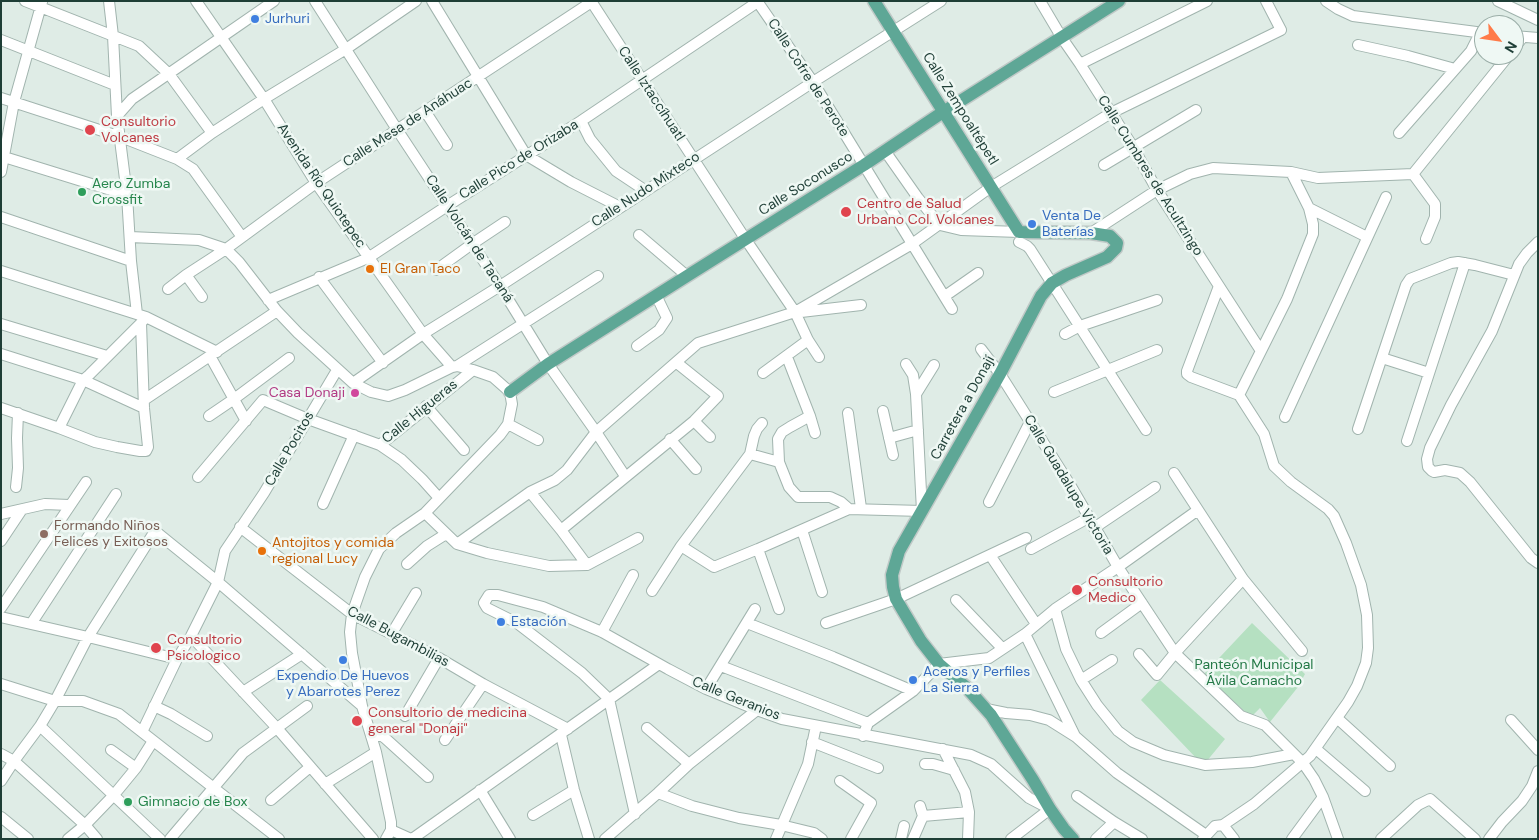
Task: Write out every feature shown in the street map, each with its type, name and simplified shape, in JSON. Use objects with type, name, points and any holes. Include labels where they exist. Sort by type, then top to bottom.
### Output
[{"type":"main road","name":"Calle Zempoaltépetl","points":[[874,1],[991,187],[1019,237]]},
{"type":"main road","name":"Calle Soconusco","points":[[510,392],[548,364],[864,165],[943,112],[1118,1]]},
{"type":"main road","name":"Carretera a Donají","points":[[1019,237],[1090,233],[1110,236],[1117,243],[1116,248],[1107,257],[1052,283],[1036,304],[1000,374],[899,551],[892,575],[893,588],[896,599],[921,642],[939,664],[967,688],[991,715],[1050,809],[1073,839]]},
{"type":"street","points":[[25,1],[42,4],[138,46],[169,74],[212,133]]},
{"type":"street","points":[[1,408],[95,442],[144,452],[148,446],[144,404],[141,318],[131,261],[127,195],[117,116],[113,36],[109,1]]},
{"type":"street","name":"Avenida Río Quiotepec","points":[[196,1],[264,99],[316,183],[368,258],[423,334],[455,366]]},
{"type":"street","points":[[117,116],[132,99],[274,1]]},
{"type":"street","name":"Calle Volcán de Tacaná","points":[[315,1],[446,206],[500,286],[548,364],[625,476]]},
{"type":"street","points":[[177,159],[212,133],[346,49],[416,1]]},
{"type":"street","points":[[432,1],[526,156],[620,207]]},
{"type":"street","name":"Calle Nudo Mixteco","points":[[353,383],[423,334],[940,1]]},
{"type":"street","name":"Calle Cumbres de Acultzingo","points":[[1040,1],[1133,147],[1157,190],[1260,351]]},
{"type":"street","points":[[1080,64],[1207,1]]},
{"type":"street","points":[[457,544],[530,492],[555,480],[567,470],[596,432],[698,344],[795,312],[912,244],[991,187],[1111,113],[1281,30],[1266,1]]},
{"type":"street","points":[[1326,1],[1338,10],[1353,16],[1474,32]]},
{"type":"street","points":[[1498,1],[1538,20]]},
{"type":"street","name":"Calle Mesa de Anáhuac","points":[[168,289],[316,183],[592,2]]},
{"type":"street","name":"Calle Iztaccíhuatl","points":[[592,2],[746,240],[795,312],[808,340],[819,357]]},
{"type":"street","name":"Calle Pico de Orizaba","points":[[268,300],[368,258],[758,2]]},
{"type":"street","name":"Calle Cofre de Perote","points":[[758,2],[813,82],[952,308]]},
{"type":"street","points":[[1,172],[14,102],[42,4]]},
{"type":"street","points":[[1524,37],[1538,38]]},
{"type":"street","points":[[1,40],[115,85]]},
{"type":"street","points":[[1358,46],[1408,56],[1455,69]]},
{"type":"street","points":[[1399,133],[1474,46]]},
{"type":"street","points":[[1090,233],[1157,190],[1190,174],[1213,168],[1291,172],[1318,178],[1413,174],[1501,65]]},
{"type":"street","points":[[1,98],[121,137],[177,159],[193,169],[242,237]]},
{"type":"street","points":[[1104,165],[1196,110]]},
{"type":"street","points":[[425,112],[448,145]]},
{"type":"street","points":[[580,120],[590,138],[616,171],[646,191]]},
{"type":"street","points":[[885,151],[918,198],[940,225]]},
{"type":"street","points":[[3,157],[127,195]]},
{"type":"street","points":[[1238,395],[1287,299],[1311,239],[1314,224],[1309,208],[1291,172]]},
{"type":"street","points":[[1413,174],[1435,204],[1435,217],[1426,238]]},
{"type":"street","points":[[1285,417],[1386,197]]},
{"type":"street","points":[[1309,208],[1367,237]]},
{"type":"street","points":[[1,217],[131,261]]},
{"type":"street","points":[[436,270],[505,222]]},
{"type":"street","name":"Carretera a Donají","points":[[940,225],[961,230],[1019,237]]},
{"type":"street","points":[[639,235],[687,276]]},
{"type":"street","points":[[130,237],[199,240],[226,249],[239,262],[277,311],[298,334],[337,370],[353,383],[371,392],[388,396],[412,387],[455,366],[598,276]]},
{"type":"street","points":[[1019,237],[1030,249],[1146,430]]},
{"type":"street","points":[[1538,242],[1527,253],[1514,275],[1492,331],[1451,405],[1430,448],[1427,459],[1427,464],[1434,472],[1445,470],[1460,473],[1470,482],[1531,558],[1538,564]]},
{"type":"street","points":[[1358,429],[1408,281],[1413,277],[1451,263],[1465,263],[1514,275]]},
{"type":"street","points":[[1407,440],[1465,263]]},
{"type":"street","points":[[1,271],[141,318],[214,354],[246,421]]},
{"type":"street","points":[[945,296],[978,273]]},
{"type":"street","points":[[186,275],[202,297]]},
{"type":"street","points":[[319,278],[383,363]]},
{"type":"street","points":[[986,709],[1006,714],[1030,715],[1049,720],[1076,737],[1117,773],[1205,837],[1216,826],[1222,825],[1254,804],[1303,763],[1316,750],[1357,686],[1366,663],[1368,648],[1367,615],[1357,570],[1334,516],[1328,509],[1290,482],[1274,466],[1264,434],[1238,395],[1187,374],[1219,286]]},
{"type":"street","points":[[637,346],[659,330],[668,318],[656,295]]},
{"type":"street","points":[[1065,334],[1080,326],[1157,300]]},
{"type":"street","points":[[795,312],[861,305]]},
{"type":"street","points":[[144,404],[277,311]]},
{"type":"street","points":[[59,428],[83,380],[141,318]]},
{"type":"street","points":[[1,324],[107,356]]},
{"type":"street","points":[[763,374],[808,340]]},
{"type":"street","points":[[981,349],[1000,374]]},
{"type":"street","points":[[1054,392],[1157,350]]},
{"type":"street","points":[[1,354],[83,380],[144,404]]},
{"type":"street","points":[[787,357],[815,433]]},
{"type":"street","points":[[209,416],[289,358]]},
{"type":"street","points":[[1382,358],[1429,373]]},
{"type":"street","points":[[561,530],[694,421],[718,396],[677,363]]},
{"type":"street","points":[[681,546],[714,567],[849,508],[922,511],[916,394],[913,375],[906,364]]},
{"type":"street","points":[[455,366],[473,370],[493,378],[510,392],[512,404],[508,424],[500,436],[425,513],[396,533],[379,549],[365,577],[352,614],[350,632],[352,653],[362,706],[376,752],[391,822],[389,834],[411,839],[659,664]]},
{"type":"street","points":[[916,394],[934,366]]},
{"type":"street","name":"Calle Pocitos","points":[[142,732],[177,659],[191,636],[218,582],[225,551],[264,493],[337,370]]},
{"type":"street","name":"Calle Higueras","points":[[198,477],[263,400],[308,419],[380,445],[473,370]]},
{"type":"street","name":"Calle Guadalupe Victoria","points":[[1000,374],[1072,488],[1118,567],[1175,653],[1241,716],[1264,725],[1303,763],[1323,797],[1338,839]]},
{"type":"street","points":[[426,406],[464,450]]},
{"type":"street","points":[[883,411],[893,455]]},
{"type":"street","points":[[16,487],[18,413]]},
{"type":"street","points":[[848,413],[861,508]]},
{"type":"street","points":[[810,416],[782,432],[778,439],[779,462],[789,487],[798,497],[830,497],[849,508]]},
{"type":"street","points":[[694,421],[710,437]]},
{"type":"street","points":[[989,502],[1030,422]]},
{"type":"street","points":[[652,591],[681,546],[750,454],[754,436],[762,423]]},
{"type":"street","points":[[508,424],[538,440]]},
{"type":"street","points":[[889,438],[918,430]]},
{"type":"street","points":[[323,504],[354,435]]},
{"type":"street","points":[[670,439],[696,469]]},
{"type":"street","points":[[380,445],[402,460],[439,498]]},
{"type":"street","points":[[750,454],[779,462]]},
{"type":"street","points":[[1174,473],[1244,580],[1302,651]]},
{"type":"street","points":[[1,608],[86,482]]},
{"type":"street","points":[[1094,528],[1155,487]]},
{"type":"street","points":[[530,492],[586,565]]},
{"type":"street","points":[[31,624],[116,494]]},
{"type":"street","points":[[1,514],[45,504],[69,506]]},
{"type":"street","points":[[1,541],[21,510]]},
{"type":"street","points":[[863,736],[868,723],[913,690],[939,664],[989,658],[1025,634],[1055,609],[1198,510]]},
{"type":"street","points":[[425,513],[457,544],[549,566],[586,565],[638,538]]},
{"type":"street","points":[[1032,549],[1088,518]]},
{"type":"street","name":"Calle Bugambilias","points":[[240,527],[352,614],[439,658],[564,732]]},
{"type":"street","points":[[802,530],[822,592]]},
{"type":"street","points":[[1,781],[40,726],[88,637],[155,531],[218,582],[362,706]]},
{"type":"street","points":[[407,564],[427,546],[446,534]]},
{"type":"street","points":[[826,624],[896,599],[1026,538]]},
{"type":"street","points":[[758,549],[779,609]]},
{"type":"street","points":[[990,556],[1036,624]]},
{"type":"street","points":[[602,632],[633,575]]},
{"type":"street","points":[[1139,654],[1157,675],[1175,653],[1244,580]]},
{"type":"street","points":[[392,633],[416,593]]},
{"type":"street","name":"Calle Geranios","points":[[609,699],[582,673],[535,636],[517,623],[487,608],[484,603],[489,595],[518,599],[543,607],[602,632],[706,689],[782,719],[970,755],[991,764],[1029,798],[1050,809]]},
{"type":"street","points":[[956,600],[1002,648]]},
{"type":"street","points":[[1101,633],[1142,603]]},
{"type":"street","points":[[706,689],[755,609]]},
{"type":"street","points":[[1055,609],[1066,649],[1081,680],[1097,705],[1118,731],[1133,742],[1164,755],[1205,766],[1252,762],[1294,754]]},
{"type":"street","points":[[1,617],[177,659]]},
{"type":"street","points":[[746,623],[913,690]]},
{"type":"street","points":[[1025,634],[1076,737]]},
{"type":"street","points":[[191,636],[276,727],[373,839]]},
{"type":"street","points":[[243,692],[302,654]]},
{"type":"street","points":[[405,716],[439,658]]},
{"type":"street","points":[[1081,680],[1112,660]]},
{"type":"street","points":[[721,666],[868,723]]},
{"type":"street","points":[[1,684],[55,701],[84,701],[119,714],[279,839]]},
{"type":"street","points":[[445,740],[482,684]]},
{"type":"street","points":[[1,692],[12,688]]},
{"type":"street","points":[[609,699],[634,814]]},
{"type":"street","points":[[154,706],[207,736]]},
{"type":"street","points":[[170,839],[243,753],[307,706]]},
{"type":"street","points":[[605,839],[689,764],[757,710]]},
{"type":"street","points":[[1337,718],[1390,766]]},
{"type":"street","points":[[1511,720],[1538,750]]},
{"type":"street","points":[[40,726],[160,839]]},
{"type":"street","points":[[776,839],[808,764],[816,726]]},
{"type":"street","points":[[647,728],[689,764]]},
{"type":"street","points":[[564,732],[574,790],[589,839]]},
{"type":"street","points":[[371,736],[382,736],[428,777]]},
{"type":"street","points":[[68,839],[113,796],[136,768],[153,741]]},
{"type":"street","points":[[812,742],[878,768]]},
{"type":"street","points":[[942,749],[965,792],[969,812],[968,839]]},
{"type":"street","points":[[111,750],[136,768]]},
{"type":"street","points":[[1316,750],[1365,791]]},
{"type":"street","points":[[325,784],[376,752]]},
{"type":"street","points":[[1,754],[14,761],[97,839]]},
{"type":"street","points":[[925,764],[933,764],[954,770]]},
{"type":"street","points":[[271,800],[310,767]]},
{"type":"street","points":[[1489,839],[1522,801],[1532,786],[1538,770]]},
{"type":"street","points":[[842,782],[871,803],[851,839]]},
{"type":"street","points":[[480,790],[510,839]]},
{"type":"street","points":[[533,815],[574,790]]},
{"type":"street","points":[[658,793],[692,806],[739,818],[814,833],[822,839]]},
{"type":"street","points":[[1078,796],[1114,822],[1142,839]]},
{"type":"street","points":[[1292,839],[1323,797]]},
{"type":"street","points":[[1381,839],[1418,805],[1430,799],[1475,839]]},
{"type":"street","points":[[1012,839],[1050,809]]},
{"type":"street","points":[[913,839],[922,811],[969,812]]},
{"type":"street","points":[[1,817],[28,839]]},
{"type":"street","points":[[1096,839],[1114,822]]},
{"type":"street","points":[[1222,825],[1234,839]]},
{"type":"street","points":[[901,839],[904,826]]},
{"type":"green space","name":"Panteón Municipal Ávila Camacho","points":[[1252,623],[1305,674],[1298,687],[1270,722],[1260,708],[1251,717],[1204,674]]},
{"type":"green space","points":[[1160,680],[1225,739],[1206,762],[1197,759],[1141,700]]},
{"type":"place","name":"Jurhuri","points":[[255,19]]},
{"type":"place","name":"Consultorio Volcanes","points":[[90,130]]},
{"type":"place","name":"Aero Zumba Crossfit","points":[[82,192]]},
{"type":"place","name":"Centro de Salud Urbano Col. Volcanes","points":[[846,212]]},
{"type":"place","name":"Venta De Baterías","points":[[1032,224]]},
{"type":"place","name":"El Gran Taco","points":[[370,269]]},
{"type":"place","name":"Casa Donaji","points":[[355,393]]},
{"type":"place","name":"Formando Niños Felices y Exitosos","points":[[44,534]]},
{"type":"place","name":"Antojitos y comida regional Lucy","points":[[262,551]]},
{"type":"place","name":"Consultorio Medico","points":[[1077,590]]},
{"type":"place","name":"Estación","points":[[501,622]]},
{"type":"place","name":"Consultorio Psicologico","points":[[156,648]]},
{"type":"place","name":"Expendio De Huevos y Abarrotes Perez","points":[[343,660]]},
{"type":"place","name":"Aceros y Perfiles La Sierra","points":[[913,680]]},
{"type":"place","name":"Consultorio de medicina general \"Donaji\"","points":[[357,721]]},
{"type":"place","name":"Gimnacio de Box","points":[[128,802]]}]
